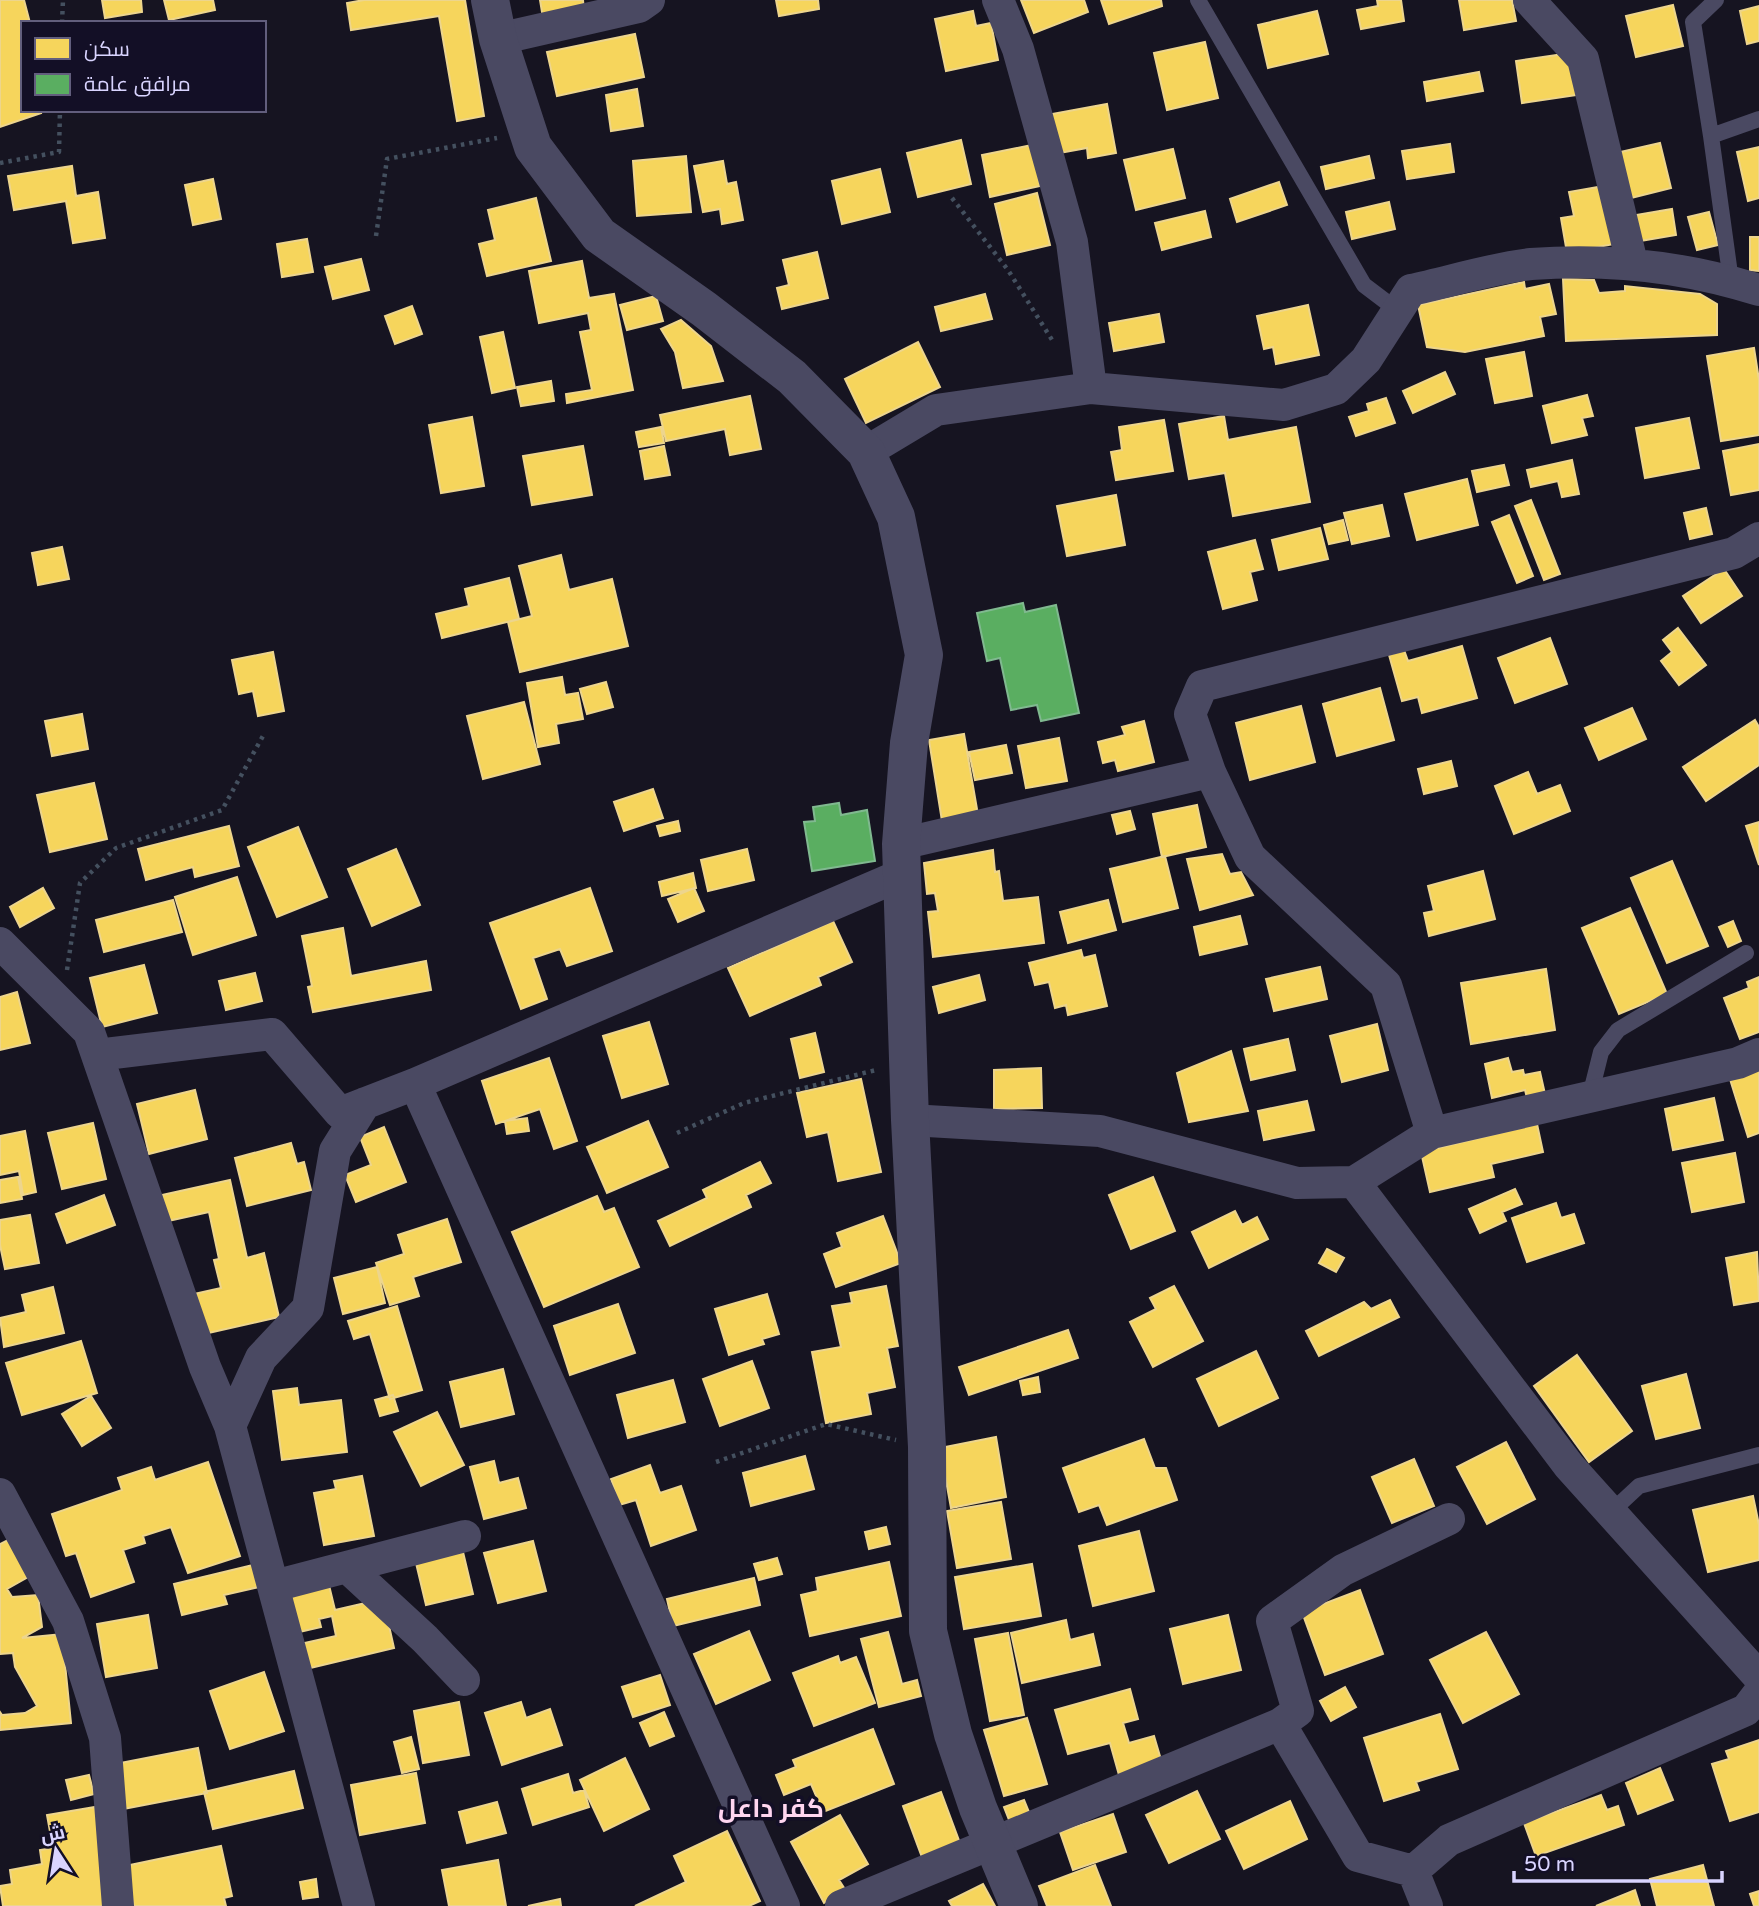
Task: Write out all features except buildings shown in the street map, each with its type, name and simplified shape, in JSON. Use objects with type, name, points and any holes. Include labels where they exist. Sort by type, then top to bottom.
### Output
[{"type":"street","points":[[490,0],[498,39],[533,146],[599,235],[704,309],[792,377],[866,452],[896,517],[924,655],[909,743],[901,860],[910,1119],[928,1447],[928,1632],[953,1734],[993,1845],[1019,1906]]},
{"type":"street","points":[[498,39],[639,7],[649,0]]},
{"type":"street","points":[[998,0],[1018,49],[1072,242],[1084,389]]},
{"type":"street","points":[[1529,0],[1583,59],[1632,263]]},
{"type":"street","points":[[866,452],[936,410],[1084,389],[1284,405],[1336,389],[1366,360],[1410,290],[1529,265],[1590,261],[1632,263],[1745,286]]},
{"type":"street","points":[[1432,1133],[1386,985],[1250,857],[1210,772],[1191,714],[1202,686],[1734,553],[1759,538]]},
{"type":"street","points":[[96,1055],[272,1034],[340,1113],[415,1084],[901,860],[1210,772]]},
{"type":"street","points":[[0,943],[89,1032],[205,1367],[230,1426],[359,1906]]},
{"type":"street","points":[[910,1119],[1100,1131],[1297,1183],[1354,1182],[1432,1133],[1738,1063],[1759,1054]]},
{"type":"street","points":[[415,1084],[784,1906]]},
{"type":"street","points":[[230,1426],[261,1358],[308,1308],[335,1151],[366,1103]]},
{"type":"street","points":[[1354,1182],[1569,1466],[1759,1677]]},
{"type":"street","points":[[0,1494],[68,1621],[105,1738],[118,1906]]},
{"type":"street","points":[[841,1906],[1280,1724],[1298,1711],[1272,1621],[1343,1570],[1448,1519]]},
{"type":"street","points":[[274,1586],[465,1536]]},
{"type":"street","points":[[346,1567],[425,1639],[464,1680]]},
{"type":"street","points":[[1413,1871],[1449,1840],[1746,1710],[1759,1693]]},
{"type":"street","points":[[1280,1724],[1358,1856],[1413,1871]]},
{"type":"street","points":[[1413,1871],[1426,1906]]},
{"type":"lane","points":[[1198,0],[1364,285],[1397,310]]},
{"type":"lane","points":[[1716,0],[1693,22],[1711,136],[1745,286]]},
{"type":"lane","points":[[1711,136],[1759,119]]},
{"type":"lane","points":[[1590,1097],[1601,1052],[1618,1030],[1745,953]]},
{"type":"lane","points":[[1611,1512],[1639,1486],[1759,1455]]},
{"type":"path","points":[[62,21],[63,0]]},
{"type":"path","points":[[0,163],[59,152],[60,112]]},
{"type":"path","points":[[376,236],[387,159],[528,132]]},
{"type":"path","points":[[952,198],[1008,270],[1084,389]]},
{"type":"path","points":[[62,1006],[79,883],[116,848],[222,810],[264,734]]},
{"type":"path","points":[[677,1133],[744,1103],[867,1070],[908,1067]]},
{"type":"path","points":[[716,1462],[826,1424],[928,1447]]},
{"type":"district","name":"كفر داعل","points":[[771,1808]]}]
